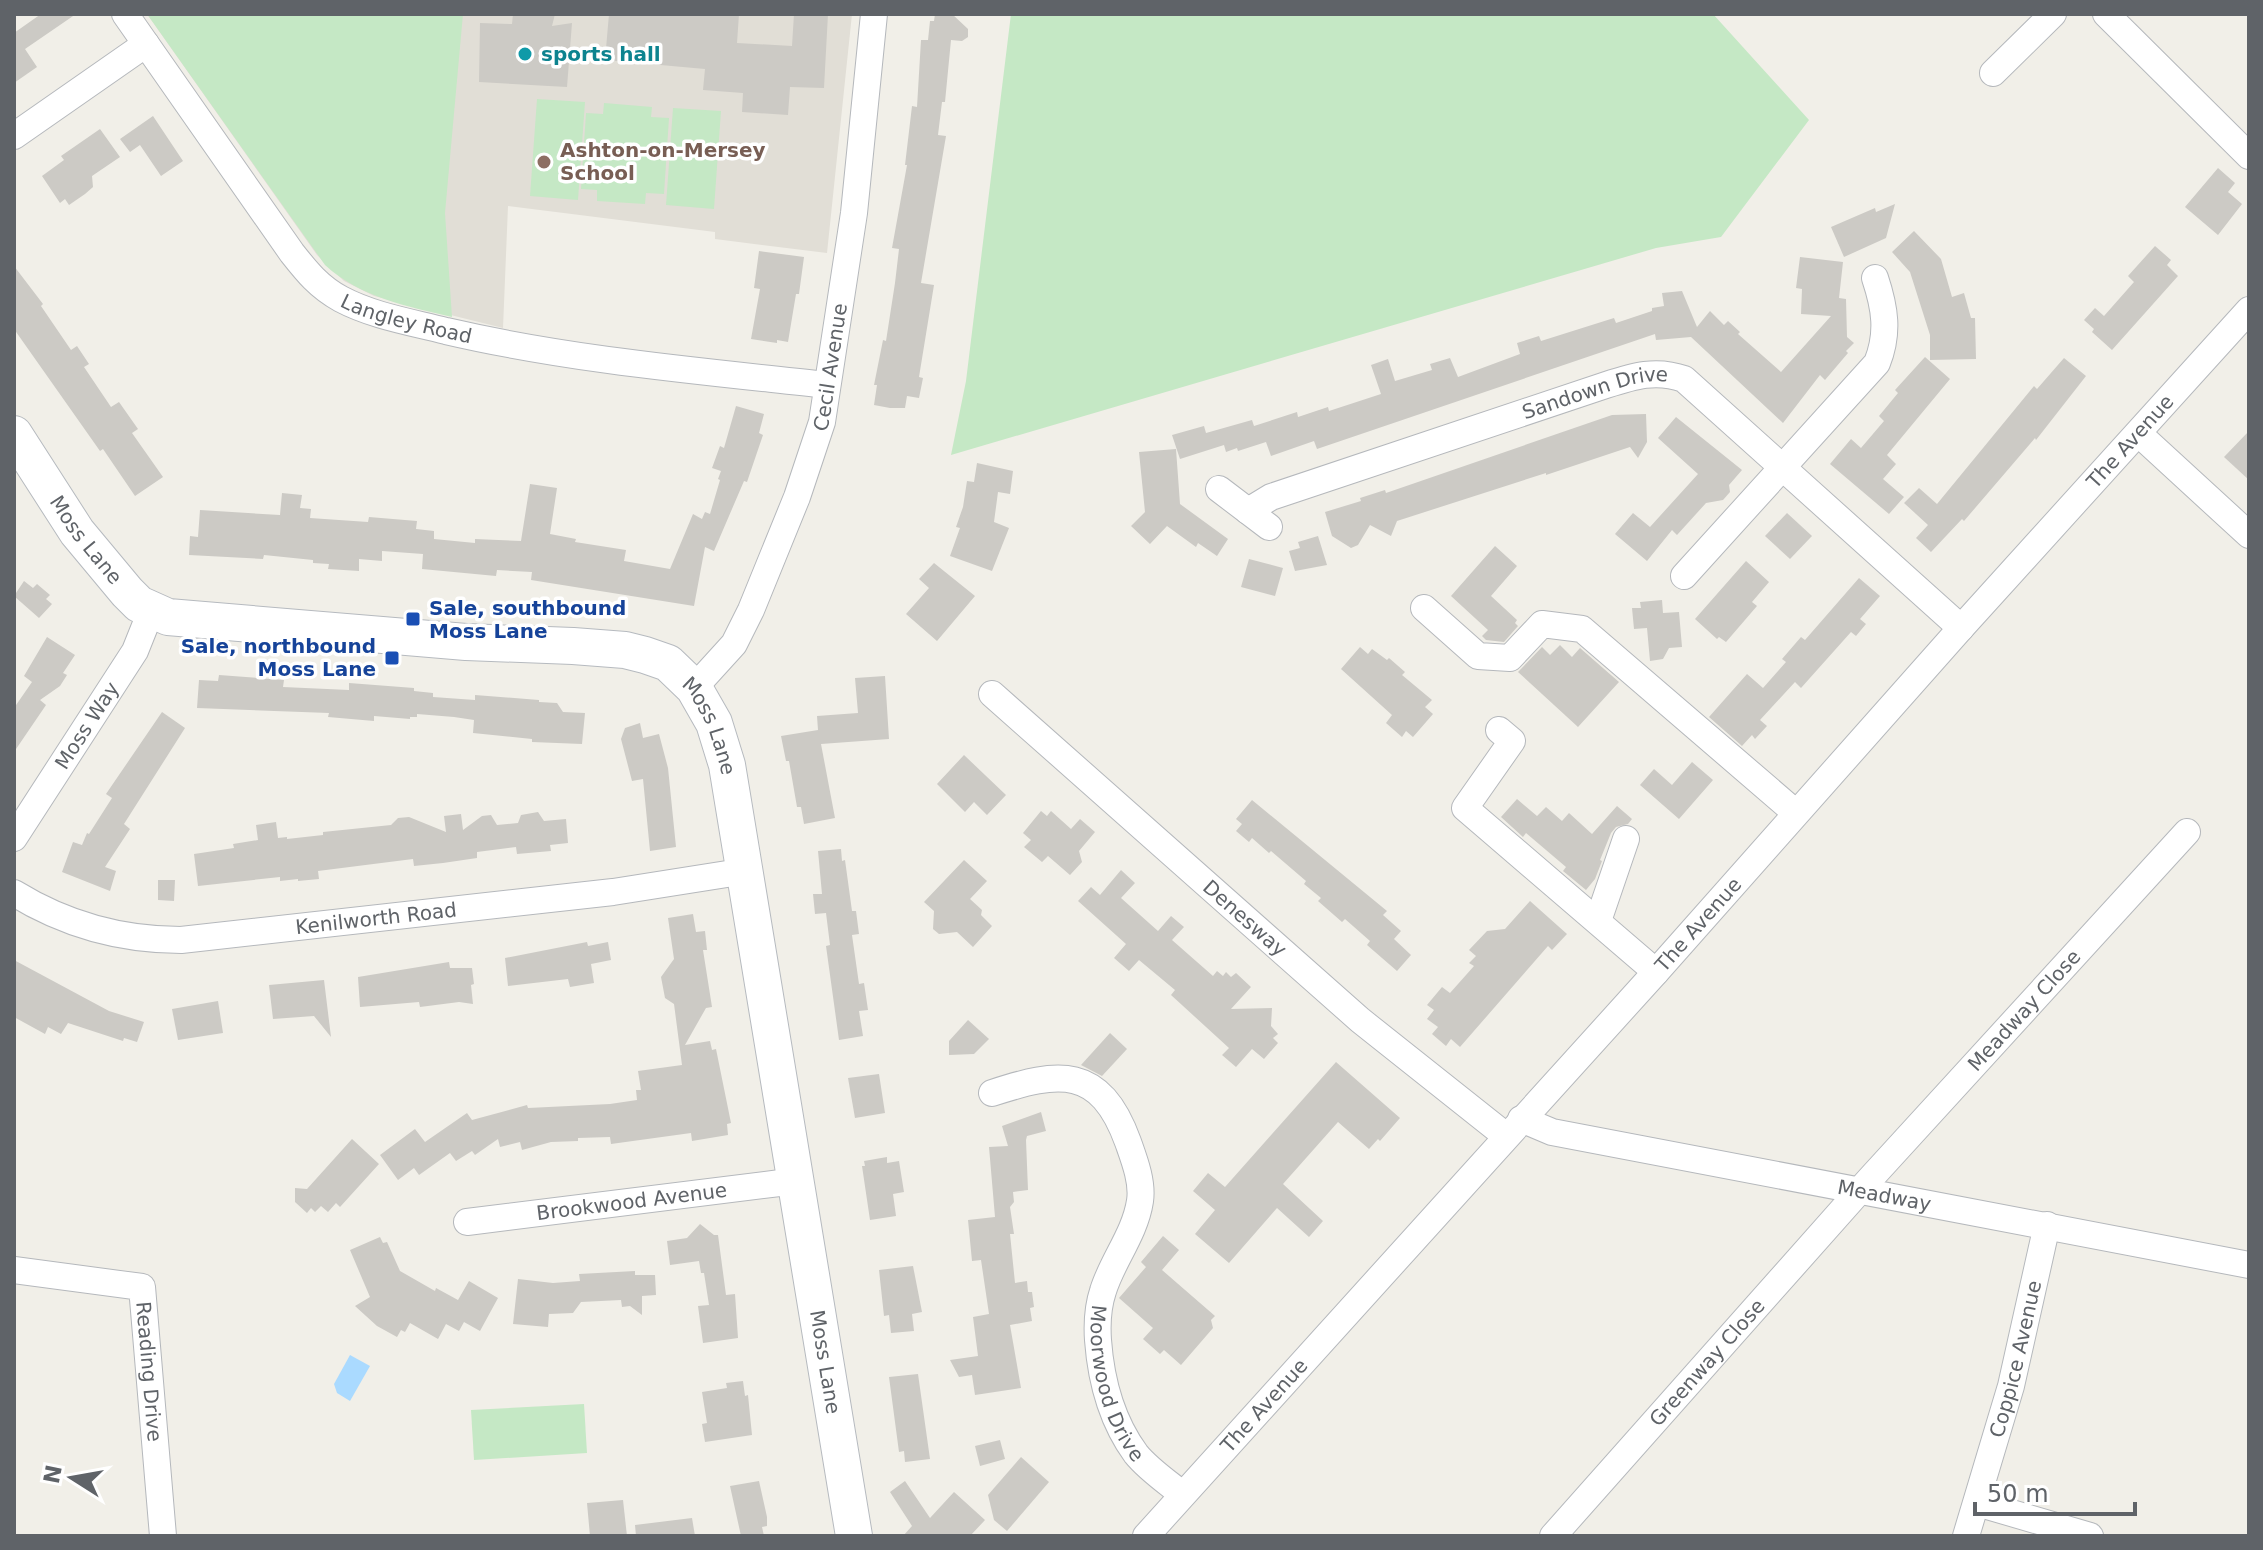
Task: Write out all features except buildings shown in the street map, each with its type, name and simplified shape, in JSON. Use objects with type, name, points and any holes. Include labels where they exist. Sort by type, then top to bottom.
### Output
[{"type":"street","name":"Langley Road","points":[[125,14],[292,253],[314,281],[341,299],[368,311],[410,322],[526,347],[827,385]]},
{"type":"street","name":"Cecil Avenue","points":[[694,688],[734,644],[751,610],[797,497],[822,422],[854,213],[874,14]]},
{"type":"street","points":[[1993,73],[2053,14]]},
{"type":"street","points":[[2106,14],[2249,156]]},
{"type":"street","points":[[14,136],[146,44]]},
{"type":"street","points":[[1684,576],[1877,363],[1886,328],[1875,278]]},
{"type":"street","name":"The Avenue","points":[[1146,1536],[2249,310]]},
{"type":"street","name":"Sandown Drive","points":[[1248,511],[1271,497],[1606,385],[1649,373],[1669,373],[1684,379],[1785,467],[1961,628]]},
{"type":"street","name":"Moss Lane","points":[[14,434],[77,532],[127,592],[151,611],[184,619],[466,642],[625,650],[668,663],[694,688],[714,723],[727,765],[854,1536]]},
{"type":"street","points":[[2139,434],[2249,535]]},
{"type":"street","points":[[1219,489],[1269,527]]},
{"type":"street","points":[[1424,608],[1478,656],[1510,658],[1542,624],[1582,629],[1796,813]]},
{"type":"street","name":"Moss Way","points":[[14,838],[135,651],[151,611]]},
{"type":"street","name":"Denesway","points":[[992,694],[1360,1020],[1514,1128]]},
{"type":"street","points":[[1499,730],[1512,741],[1465,808],[1656,972]]},
{"type":"street","name":"Meadway Close","points":[[1860,1189],[2187,832]]},
{"type":"street","points":[[1598,921],[1626,839]]},
{"type":"street","name":"Kenilworth Road","points":[[14,893],[64,919],[89,928],[125,937],[181,940],[613,892],[746,871]]},
{"type":"street","name":"Moorwood Drive","points":[[992,1093],[1044,1078],[1079,1080],[1096,1090],[1122,1126],[1138,1175],[1140,1200],[1132,1226],[1103,1290],[1098,1339],[1106,1394],[1115,1420],[1137,1456],[1182,1494]]},
{"type":"street","name":"Meadway","points":[[1514,1128],[1552,1132],[1860,1189],[2249,1265]]},
{"type":"street","name":"Brookwood Avenue","points":[[467,1222],[796,1181]]},
{"type":"street","name":"Greenway Close","points":[[1553,1536],[1860,1189]]},
{"type":"street","name":"Coppice Avenue","points":[[1966,1536],[2011,1386],[2047,1225]]},
{"type":"street","name":"Reading Drive","points":[[14,1270],[142,1287],[163,1536]]},
{"type":"street","points":[[1977,1503],[2090,1536]]},
{"type":"shaded area","name":"Ashton-on-Mersey School","points":[[147,14],[852,14],[827,253],[715,239],[715,232],[508,206],[503,328],[374,296],[344,281],[317,255]]},
{"type":"green space","points":[[147,14],[463,14],[445,213],[452,317],[369,293],[325,265]]},
{"type":"green space","points":[[1011,14],[1713,14],[1809,120],[1721,237],[1656,248],[951,455],[966,381]]},
{"type":"green space","points":[[537,99],[585,102],[578,200],[530,196]]},
{"type":"green space","points":[[604,103],[652,107],[651,117],[669,118],[664,194],[646,193],[645,204],[597,201],[597,190],[581,189],[586,113],[603,114]]},
{"type":"green space","points":[[673,108],[721,111],[714,209],[666,205]]},
{"type":"green space","points":[[584,1404],[587,1453],[474,1460],[471,1410]]},
{"type":"water","points":[[350,1355],[370,1366],[350,1401],[337,1393],[334,1384]]},
{"type":"place","name":"sports hall","points":[[525,54]]},
{"type":"place","name":"Ashton-on-Mersey School","points":[[544,162]]},
{"type":"place","name":"Sale, southbound Moss Lane","points":[[413,619]]},
{"type":"place","name":"Sale, northbound Moss Lane","points":[[392,658]]}]
